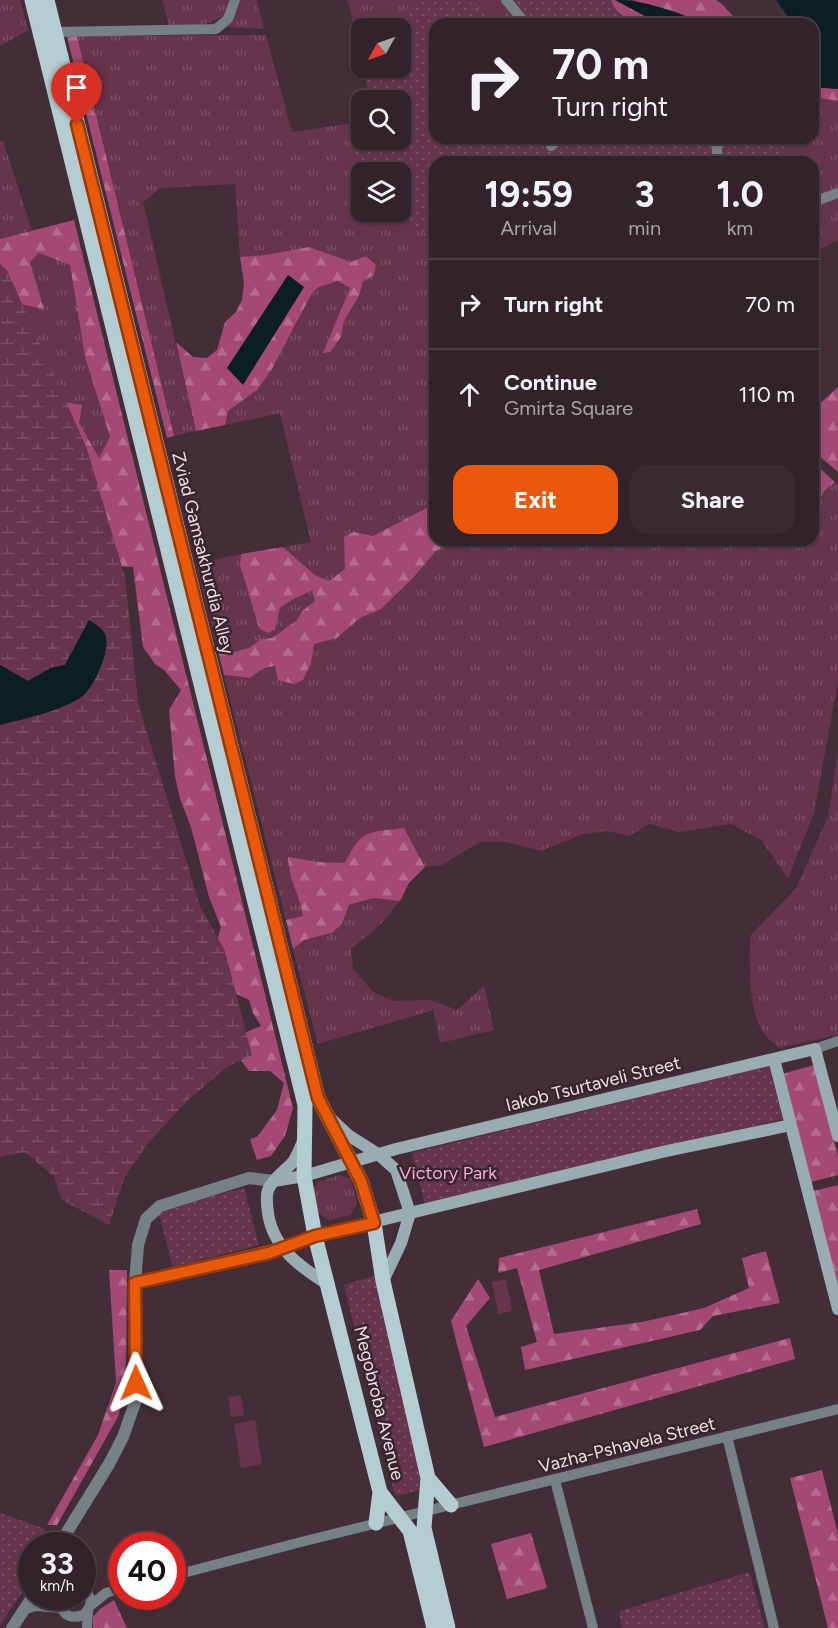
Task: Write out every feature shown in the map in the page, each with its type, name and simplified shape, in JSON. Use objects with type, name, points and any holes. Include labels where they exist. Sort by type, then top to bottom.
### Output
[{"type":"main road","name":"Zviad Gamsakhurdia Alley","points":[[32,0],[318,1098],[368,1199],[374,1223]]},
{"type":"main road","name":"Zviad Gamsakhurdia Alley","points":[[47,0],[200,651]]},
{"type":"main road","name":"Zviad Gamsakhurdia Alley","points":[[212,697],[305,1105],[304,1176],[315,1236]]},
{"type":"main road","points":[[815,1049],[838,1136]]},
{"type":"main road","name":"Iakob Tsurtaveli Street","points":[[274,1180],[304,1176],[378,1154],[815,1049]]},
{"type":"main road","points":[[774,1059],[838,1309]]},
{"type":"main road","points":[[325,1113],[348,1135],[378,1154],[396,1170],[410,1213],[401,1243],[383,1281]]},
{"type":"main road","points":[[282,1248],[315,1236],[662,1152],[791,1125]]},
{"type":"main road","points":[[306,1134],[293,1161],[274,1180],[267,1191],[269,1221],[282,1248],[304,1268],[328,1284]]},
{"type":"main road","name":"Megobroba Avenue","points":[[374,1223],[383,1281],[428,1478],[424,1528],[448,1628]]},
{"type":"main road","name":"Megobroba Avenue","points":[[315,1236],[380,1492],[410,1531],[434,1628]]},
{"type":"main road","points":[[428,1478],[451,1505]]},
{"type":"main road","points":[[376,1523],[380,1492]]},
{"type":"street","points":[[55,32],[216,29],[228,19],[235,0]]},
{"type":"street","points":[[506,0],[521,18]]},
{"type":"street","points":[[819,200],[838,194]]},
{"type":"street","points":[[815,1049],[838,1041]]},
{"type":"street","points":[[67,1532],[109,1464],[123,1437],[136,1400],[135,1283],[138,1245],[146,1219],[160,1206],[249,1178],[274,1180]]},
{"type":"street","points":[[135,1283],[282,1248]]},
{"type":"street","name":"Vazha-Pshavela Street","points":[[186,1572],[838,1409]]},
{"type":"street","points":[[728,1436],[774,1628]]},
{"type":"street","points":[[555,1480],[593,1628]]},
{"type":"street","points":[[12,1628],[25,1610]]},
{"type":"street","points":[[63,1610],[78,1628]]},
{"type":"street","points":[[70,1617],[77,1617],[88,1610]]},
{"type":"street","points":[[87,1628],[89,1610]]},
{"type":"green space","points":[[0,0],[20,0],[28,30],[0,46]]},
{"type":"green space","points":[[162,0],[232,0],[225,16],[204,24],[169,26]]},
{"type":"green space","points":[[241,0],[257,0],[264,29],[224,27],[237,10]]},
{"type":"green space","points":[[348,0],[414,0],[400,18],[352,18]]},
{"type":"green space","points":[[414,0],[467,0],[493,18],[429,18],[429,144],[785,144],[782,156],[429,156],[429,234],[403,222],[411,222],[411,162],[358,162],[353,150],[411,150],[411,90],[368,90],[366,78],[411,78],[411,18],[400,18]]},
{"type":"green space","points":[[467,0],[502,0],[508,8],[498,18],[493,18]]},
{"type":"green space","points":[[506,0],[611,0],[618,12],[628,18],[498,18],[510,6]]},
{"type":"green space","points":[[611,0],[615,0],[649,18],[626,18],[612,4]]},
{"type":"green space","points":[[632,0],[716,0],[735,18],[690,18]]},
{"type":"green space","points":[[266,35],[292,132],[351,123],[351,150],[358,162],[351,162],[351,222],[403,222],[429,234],[428,507],[373,536],[354,532],[345,569],[329,581],[315,575],[283,547],[311,542],[280,413],[225,425],[227,411],[257,390],[272,369],[312,293],[319,287],[338,281],[350,288],[324,353],[341,337],[344,321],[359,296],[363,281],[351,262],[309,247],[240,257],[235,184],[161,188],[143,202],[196,431],[174,436],[77,36]]},
{"type":"green space","points":[[77,36],[174,436],[167,438],[67,37]]},
{"type":"green space","points":[[819,87],[838,89],[838,101],[819,98]]},
{"type":"green space","points":[[819,98],[838,101],[838,240],[819,250],[819,156],[782,156],[784,144],[819,144]]},
{"type":"green space","points":[[0,141],[3,141],[32,230],[0,239]]},
{"type":"green space","points":[[74,220],[293,1108],[285,1136],[271,1156],[257,1160],[250,1139],[257,1137],[277,1110],[284,1083],[270,1071],[249,1071],[233,1050],[235,1037],[261,1026],[253,1013],[249,1000],[222,987],[214,951],[221,927],[209,897],[175,776],[169,710],[181,690],[164,670],[155,664],[143,647],[133,567],[106,566],[0,387],[53,401],[82,405],[79,423],[99,458],[110,437],[85,357],[70,265],[39,253],[30,262],[44,309],[0,300],[0,239]]},
{"type":"green space","points":[[309,247],[351,262],[366,256],[376,265],[374,275],[363,281],[359,296],[344,321],[341,337],[330,352],[323,353],[350,288],[338,281],[319,287],[312,293],[272,369],[257,390],[228,411],[225,425],[196,431],[176,342],[193,357],[207,358],[217,350],[225,322],[236,312],[242,300],[244,283],[240,257]]},
{"type":"green space","points":[[39,253],[70,265],[85,357],[110,437],[99,459],[79,423],[53,401],[0,300],[44,309],[30,262]]},
{"type":"green space","points":[[0,264],[7,270],[87,449],[125,577],[138,703],[200,906],[225,951],[252,1055],[227,1067],[189,1099],[149,1142],[125,1176],[109,1225],[62,1200],[54,1177],[25,1152],[0,1157],[0,725],[54,710],[72,648],[65,665],[50,669],[28,681],[0,665]]},
{"type":"green space","points":[[838,387],[838,472],[819,456],[819,404]]},
{"type":"green space","points":[[819,467],[835,482],[824,491],[819,502]]},
{"type":"green space","points":[[835,482],[838,485],[838,682],[814,813],[788,878],[761,840],[731,824],[680,832],[649,824],[629,836],[608,831],[583,834],[541,851],[506,842],[481,842],[442,865],[425,867],[404,828],[374,832],[362,838],[346,863],[318,862],[288,868],[301,901],[303,917],[286,920],[224,675],[250,678],[264,668],[311,663],[314,644],[337,638],[360,618],[381,609],[412,579],[435,552],[445,546],[819,546],[819,501],[824,491]]},
{"type":"green space","points":[[428,507],[429,546],[445,546],[435,552],[412,579],[381,609],[360,618],[337,638],[314,644],[311,663],[303,680],[294,684],[278,680],[275,666],[264,668],[250,678],[224,675],[218,650],[234,652],[249,648],[261,639],[272,638],[297,620],[302,611],[315,601],[312,591],[295,598],[280,608],[275,630],[268,633],[259,628],[240,565],[241,554],[283,547],[315,575],[329,581],[345,569],[344,537],[354,532],[373,536]]},
{"type":"green space","points":[[241,554],[241,565],[259,628],[275,630],[280,608],[295,598],[313,591],[316,602],[302,611],[297,620],[272,638],[261,639],[249,648],[234,652],[218,650],[196,564]]},
{"type":"green space","points":[[838,752],[838,1035],[779,1048],[765,1035],[755,1013],[750,974],[750,936],[796,888],[828,817]]},
{"type":"green space","points":[[404,828],[425,867],[409,883],[400,901],[374,898],[349,905],[342,924],[332,933],[304,940],[293,949],[286,920],[303,916],[288,857],[318,862],[345,863],[357,843],[367,834]]},
{"type":"green space","points":[[374,898],[400,901],[381,924],[351,949],[353,969],[372,991],[393,1001],[430,1000],[457,1010],[484,986],[494,1030],[440,1043],[433,1010],[318,1044],[293,949],[304,940],[332,933],[342,924],[349,906]]},
{"type":"green space","points":[[814,1065],[838,1156],[838,1175],[811,1182],[782,1074]]},
{"type":"green space","name":"Victory Park","points":[[769,1066],[783,1119],[426,1208],[412,1153]]},
{"type":"green space","points":[[339,1175],[351,1179],[357,1204],[350,1215],[329,1220],[319,1214],[312,1190],[318,1182]]},
{"type":"green space","points":[[838,1185],[838,1287],[813,1191]]},
{"type":"green space","points":[[244,1188],[259,1245],[173,1267],[158,1210]]},
{"type":"green space","points":[[697,1209],[701,1224],[539,1270],[554,1334],[642,1322],[704,1308],[749,1288],[742,1258],[766,1251],[780,1303],[713,1316],[700,1330],[525,1370],[521,1347],[537,1342],[517,1268],[498,1273],[499,1258]]},
{"type":"green space","points":[[109,1270],[127,1270],[126,1376],[119,1415],[57,1525],[47,1525],[98,1435],[116,1382]]},
{"type":"green space","points":[[380,1274],[427,1489],[395,1496],[344,1285]]},
{"type":"green space","points":[[478,1279],[490,1298],[466,1326],[495,1417],[790,1338],[795,1359],[484,1447],[451,1321]]},
{"type":"green space","points":[[506,1279],[512,1311],[498,1314],[492,1282]]},
{"type":"green space","points":[[241,1395],[244,1415],[231,1417],[228,1397]]},
{"type":"green space","points":[[255,1420],[262,1464],[241,1468],[234,1424]]},
{"type":"green space","points":[[822,1470],[838,1534],[838,1628],[828,1628],[790,1478]]},
{"type":"green space","points":[[0,1513],[45,1529],[44,1532],[18,1532],[18,1598],[0,1625]]},
{"type":"green space","points":[[531,1533],[547,1588],[507,1599],[491,1544]]},
{"type":"green space","points":[[749,1572],[765,1628],[622,1628],[619,1611]]},
{"type":"green space","points":[[108,1604],[108,1610],[119,1610],[127,1628],[93,1628],[93,1617]]},
{"type":"water","points":[[615,0],[660,7],[689,18],[649,18]]},
{"type":"water","points":[[776,0],[838,0],[838,89],[819,87],[819,18],[789,18]]},
{"type":"water","points":[[288,275],[304,287],[243,385],[227,368]]},
{"type":"water","points":[[89,620],[102,630],[106,641],[102,663],[94,681],[84,695],[56,710],[0,725],[0,665],[28,681],[50,668],[65,665]]},
{"type":"route","points":[[77,124],[318,1098],[361,1181],[374,1223],[315,1236],[269,1253],[135,1283],[136,1383]]}]
